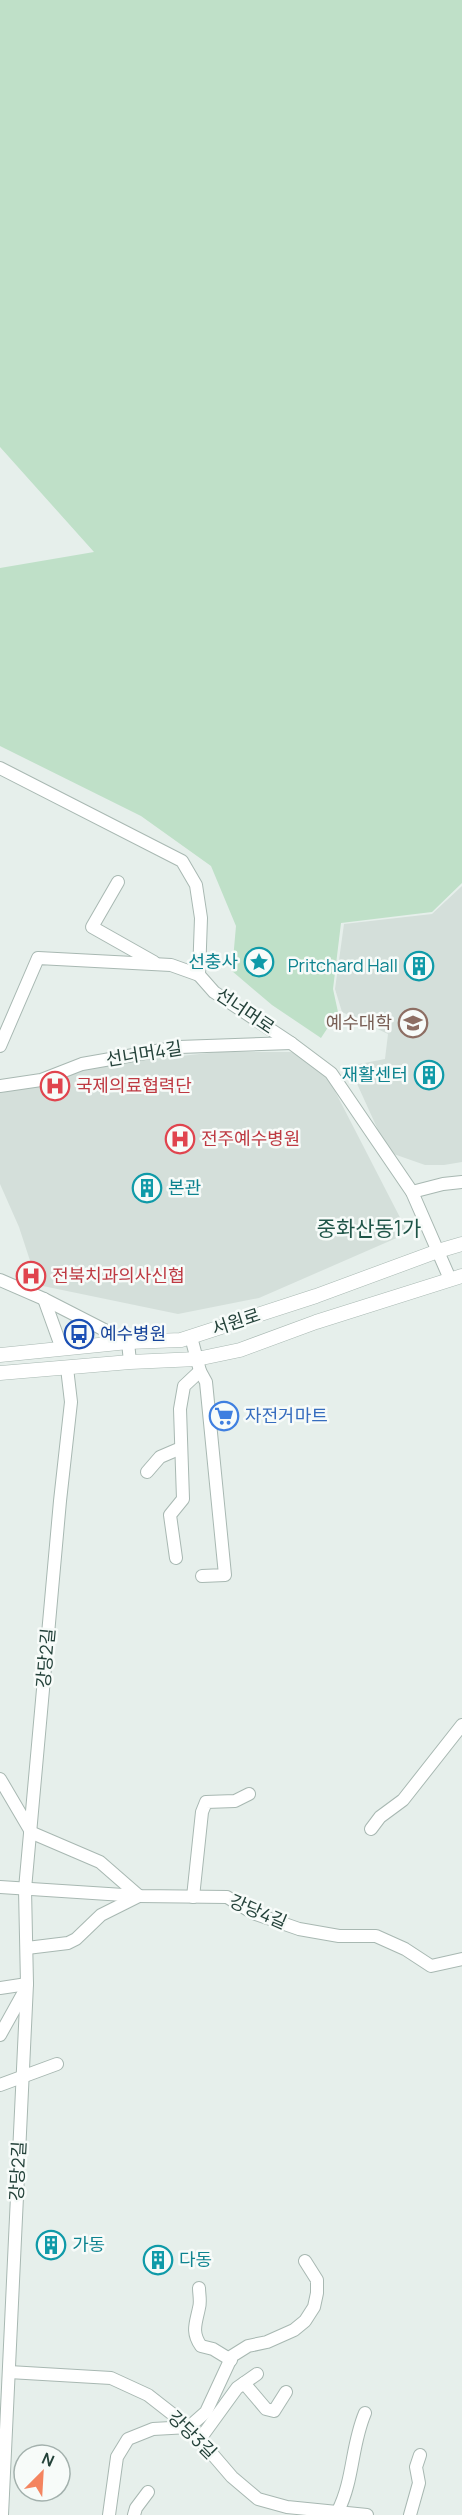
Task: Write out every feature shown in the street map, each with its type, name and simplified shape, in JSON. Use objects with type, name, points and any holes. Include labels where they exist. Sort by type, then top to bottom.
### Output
[{"type":"street","name":"선너머로","points":[[0,768],[182,861],[196,885],[201,918],[199,975],[214,992],[291,1043],[331,1073],[412,1192],[438,1251],[456,1278]]},
{"type":"street","points":[[117,882],[92,927],[156,964]]},
{"type":"street","points":[[0,1047],[38,958],[171,964],[199,975]]},
{"type":"street","name":"선너머4길","points":[[0,1086],[41,1080],[82,1064],[179,1047],[291,1043]]},
{"type":"street","points":[[412,1192],[462,1182]]},
{"type":"street","name":"서원로","points":[[0,1355],[128,1342],[181,1340],[462,1244]]},
{"type":"street","name":"서원로","points":[[0,1373],[130,1362],[198,1365],[316,1322],[456,1278]]},
{"type":"street","points":[[0,1280],[44,1299],[128,1342],[130,1362]]},
{"type":"street","points":[[44,1299],[62,1349]]},
{"type":"street","points":[[191,1337],[198,1365],[206,1382],[225,1575],[202,1576]]},
{"type":"street","points":[[176,1558],[170,1515],[183,1499],[180,1409],[184,1386],[198,1365]]},
{"type":"street","name":"강당2길","points":[[2,2515],[26,1986],[25,1889],[71,1402],[67,1368]]},
{"type":"street","points":[[147,1472],[160,1457],[181,1449]]},
{"type":"street","points":[[371,1829],[380,1816],[403,1800],[462,1725]]},
{"type":"street","points":[[0,1779],[30,1831],[100,1862],[139,1896],[101,1915],[68,1944],[27,1948]]},
{"type":"street","points":[[193,1897],[202,1812],[206,1802],[235,1801],[249,1794]]},
{"type":"street","name":"강당4길","points":[[0,1887],[139,1896],[227,1897],[253,1913],[299,1929],[339,1936],[376,1936],[405,1949],[431,1966],[462,1959]]},
{"type":"street","points":[[0,1988],[26,1986]]},
{"type":"street","points":[[0,2035],[26,1986]]},
{"type":"street","points":[[0,2085],[57,2064]]},
{"type":"street","points":[[109,2515],[117,2457],[128,2439],[153,2428],[189,2427],[206,2412],[232,2356],[248,2346],[294,2330],[305,2321],[314,2307],[317,2293],[316,2280],[305,2261]]},
{"type":"street","points":[[199,2288],[200,2308],[195,2318],[197,2341],[201,2346],[213,2349],[231,2360]]},
{"type":"street","name":"강당3길","points":[[9,2372],[111,2378],[148,2395],[189,2427],[232,2477],[258,2499],[288,2507],[367,2515]]},
{"type":"street","points":[[200,2439],[237,2388],[257,2374]]},
{"type":"street","points":[[244,2383],[266,2409],[274,2411],[286,2392]]},
{"type":"street","points":[[338,2511],[347,2493],[351,2462],[365,2413]]},
{"type":"street","points":[[410,2515],[419,2483],[416,2467],[420,2455]]},
{"type":"street","points":[[134,2515],[136,2508],[148,2492]]},
{"type":"shaded area","name":"예수대학","points":[[462,886],[462,1162],[425,1165],[388,1152],[349,1066],[385,1059],[388,1034],[342,1012],[335,989],[344,924],[432,914]]},
{"type":"shaded area","name":"전주예수병원","points":[[218,1052],[291,1052],[322,1066],[408,1233],[259,1298],[178,1314],[38,1285],[19,1227],[0,1184],[0,1093],[44,1084],[72,1072],[126,1062]]},
{"type":"green space","points":[[0,0],[462,0],[462,883],[432,912],[341,923],[333,989],[338,1012],[321,1038],[272,1005],[232,971],[236,926],[211,866],[141,816],[0,746],[0,568],[94,552],[0,447]]},
{"type":"place","name":"선충사","points":[[259,962]]},
{"type":"place","name":"Pritchard Hall","points":[[419,966]]},
{"type":"place","name":"예수대학","points":[[413,1023]]},
{"type":"place","name":"재활센터","points":[[429,1075]]},
{"type":"place","name":"국제의료협력단","points":[[55,1086]]},
{"type":"place","name":"전주예수병원","points":[[180,1139]]},
{"type":"place","name":"본관","points":[[147,1188]]},
{"type":"place","name":"전북치과의사신협","points":[[31,1276]]},
{"type":"place","name":"예수병원","points":[[79,1334]]},
{"type":"place","name":"자전거마트","points":[[224,1416]]},
{"type":"place","name":"가동","points":[[51,2245]]},
{"type":"place","name":"다동","points":[[158,2260]]},
{"type":"district","name":"중화산동1가","points":[[369,1229]]}]
